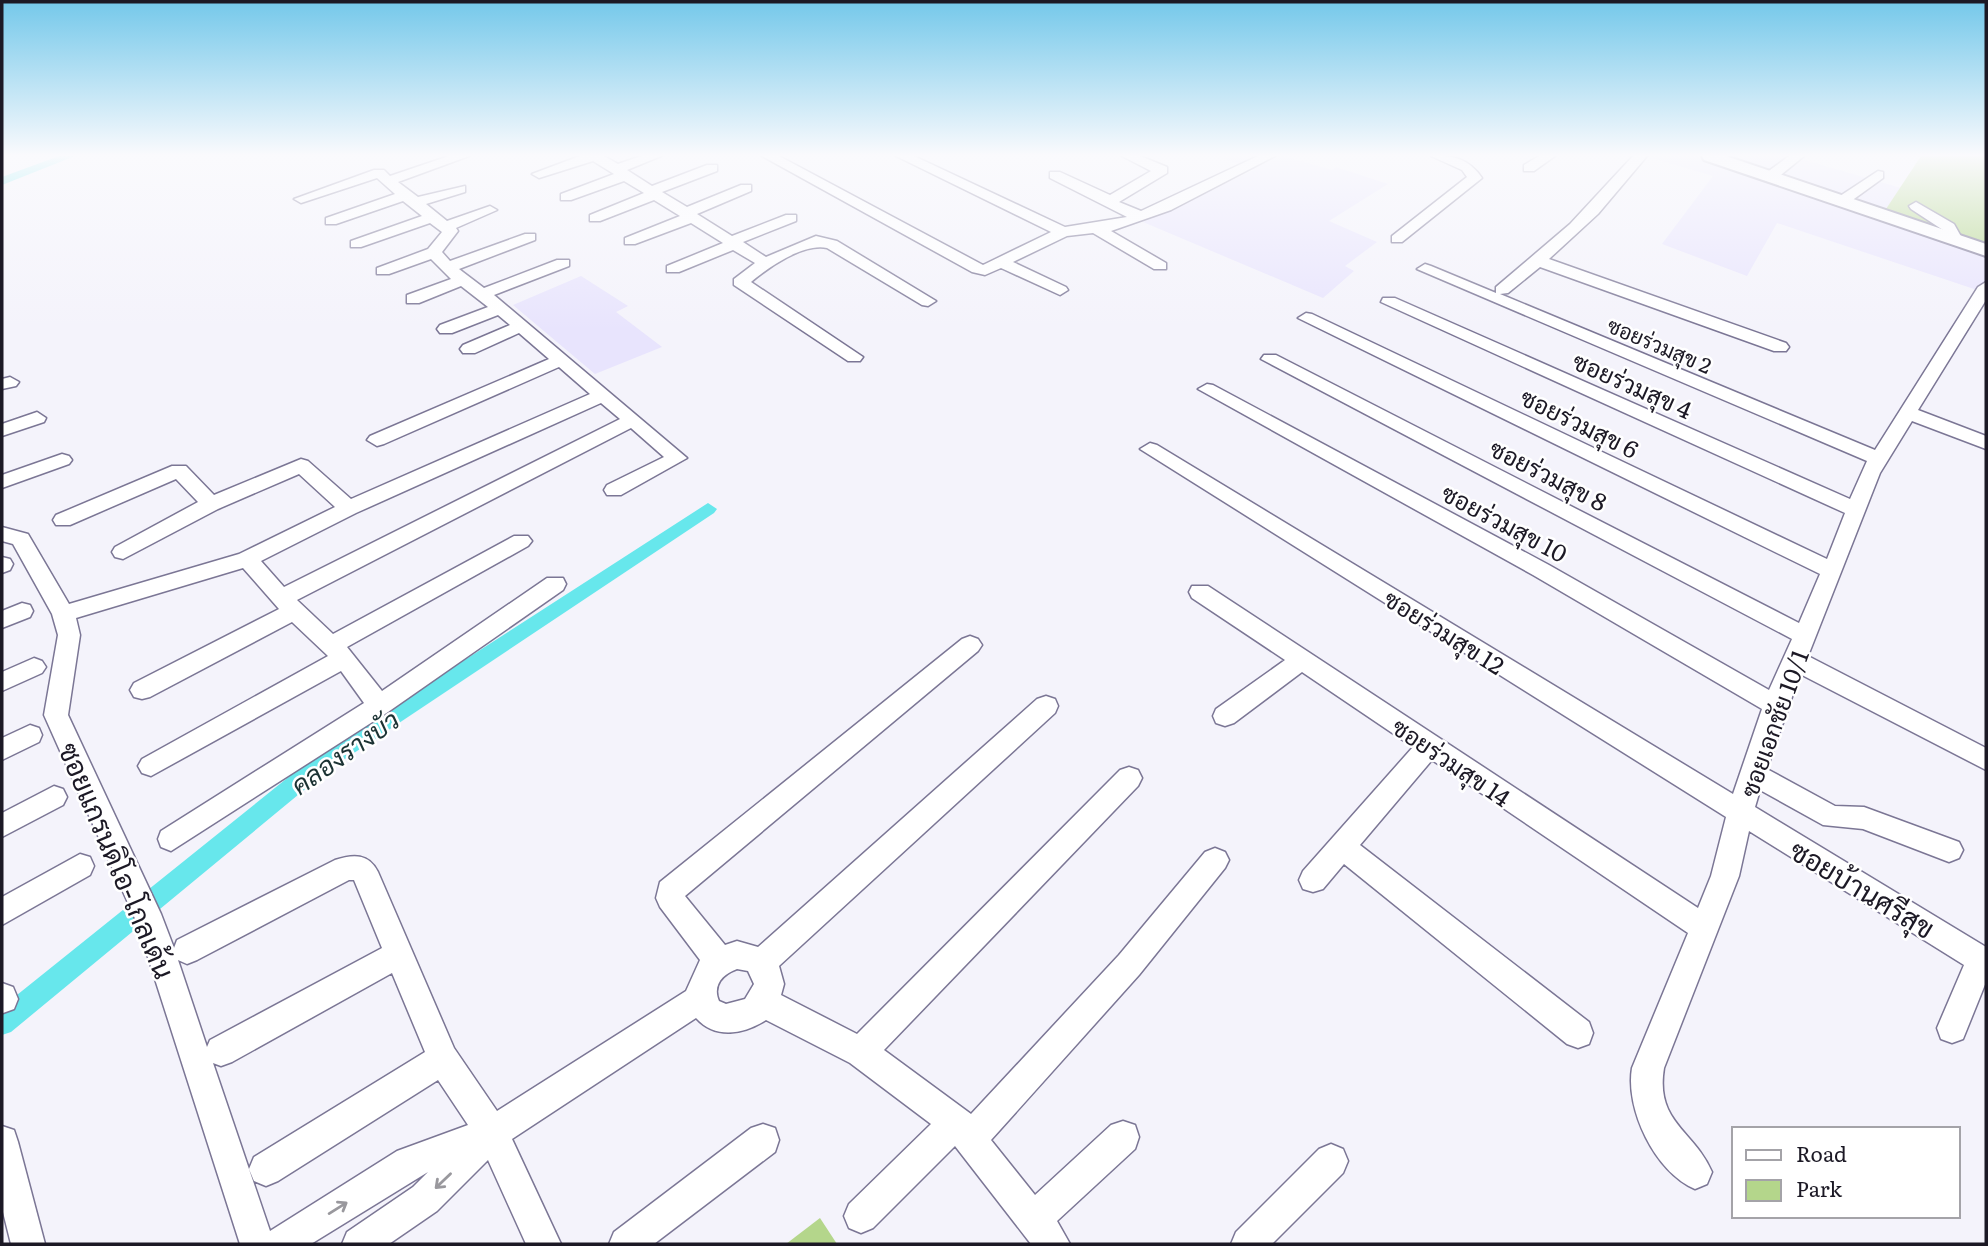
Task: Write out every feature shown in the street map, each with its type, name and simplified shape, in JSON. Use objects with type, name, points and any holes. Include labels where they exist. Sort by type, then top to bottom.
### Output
[{"type":"main road","points":[[1880,214],[1986,250]]},
{"type":"street","points":[[331,221],[356,214]]},
{"type":"street","points":[[383,271],[434,253],[450,231],[428,214]]},
{"type":"street","points":[[356,244],[472,214]]},
{"type":"street","points":[[595,218],[604,214]]},
{"type":"street","points":[[877,214],[978,269],[985,270],[1063,232],[1098,229],[1147,214]]},
{"type":"street","points":[[1025,214],[1063,232]]},
{"type":"street","points":[[1133,214],[1141,217]]},
{"type":"street","points":[[1397,239],[1429,214]]},
{"type":"street","points":[[1502,290],[1539,261],[1590,214]]},
{"type":"street","points":[[1929,214],[1949,227],[1955,240]]},
{"type":"street","points":[[630,241],[689,215],[765,262]]},
{"type":"street","points":[[673,270],[792,218]]},
{"type":"street","points":[[1098,229],[1160,266]]},
{"type":"street","points":[[447,268],[530,237]]},
{"type":"street","points":[[855,357],[740,282],[765,262],[817,241],[832,244],[928,301]]},
{"type":"street","points":[[434,253],[447,268],[500,307],[677,458],[614,490]]},
{"type":"street","points":[[1539,261],[1780,348]]},
{"type":"street","points":[[482,295],[563,263]]},
{"type":"street","points":[[1002,263],[1060,290]]},
{"type":"street","name":"ซอยร่วมสุข 2","points":[[1425,269],[1879,458]]},
{"type":"street","points":[[413,299],[463,280]]},
{"type":"street","name":"ซอยเอกชัย 10/1","points":[[1695,1172],[1663,1136],[1651,1115],[1645,1078],[1725,876],[1740,813],[1774,705],[1879,458],[1986,287]]},
{"type":"street","name":"ซอยร่วมสุข 4","points":[[1389,302],[1857,510]]},
{"type":"street","points":[[446,330],[500,307]]},
{"type":"street","name":"ซอยร่วมสุข 6","points":[[1306,318],[1833,571]]},
{"type":"street","points":[[469,349],[521,326]]},
{"type":"street","name":"ซอยร่วมสุข 8","points":[[1270,359],[1805,636]]},
{"type":"street","points":[[377,440],[561,360]]},
{"type":"street","name":"ซอยร่วมสุข 10","points":[[1208,389],[1541,570],[1774,705]]},
{"type":"street","points":[[63,614],[247,559],[349,508],[603,395]]},
{"type":"street","points":[[1906,412],[1986,443]]},
{"type":"street","points":[[2,430],[37,418]]},
{"type":"street","points":[[142,691],[289,604],[633,420]]},
{"type":"street","name":"ซอยร่วมสุข 12","points":[[1150,449],[1740,813]]},
{"type":"street","points":[[2,482],[62,460]]},
{"type":"street","points":[[123,552],[211,503],[301,465],[349,508]]},
{"type":"street","points":[[63,520],[179,470],[211,503]]},
{"type":"street","name":"ซอยแกรนดิโอ-โกลเด้น","points":[[2,534],[22,539],[63,614],[69,635],[56,715],[151,923],[257,1244]]},
{"type":"street","points":[[152,766],[521,541]]},
{"type":"street","points":[[247,559],[337,652],[379,705]]},
{"type":"street","points":[[171,839],[379,705],[555,584]]},
{"type":"street","name":"ซอยร่วมสุข 14","points":[[1200,592],[1704,928]]},
{"type":"street","points":[[719,961],[670,898],[670,891],[970,645]]},
{"type":"street","points":[[1225,716],[1303,659]]},
{"type":"street","points":[[1794,660],[1986,760]]},
{"type":"street","points":[[2,682],[34,667]]},
{"type":"street","points":[[761,963],[1046,706]]},
{"type":"street","points":[[2,750],[30,735]]},
{"type":"street","points":[[1313,880],[1429,746]]},
{"type":"street","points":[[1752,773],[1832,817],[1864,818],[1949,850]]},
{"type":"street","points":[[861,1052],[1129,778]]},
{"type":"street","points":[[2,826],[54,797]]},
{"type":"street","name":"ซอยบ้านศรีสุข","points":[[1740,813],[1984,962]]},
{"type":"street","points":[[1342,846],[1578,1033]]},
{"type":"street","points":[[861,1216],[963,1131],[1129,965],[1215,860]]},
{"type":"street","points":[[2,912],[80,866]]},
{"type":"street","points":[[187,950],[345,869],[356,867],[364,872],[443,1059],[492,1133],[544,1244]]},
{"type":"street","points":[[221,1051],[398,954]]},
{"type":"street","points":[[737,954],[748,955],[761,963],[769,976],[769,987],[763,1002],[748,1015],[726,1020],[708,1011],[701,998],[702,982],[719,961],[737,954]]},
{"type":"street","points":[[1952,1028],[1984,962]]},
{"type":"street","points":[[359,1244],[425,1199],[492,1133],[701,998]]},
{"type":"street","points":[[763,1002],[861,1052],[963,1131],[996,1167],[1044,1232],[1123,1137]]},
{"type":"street","points":[[266,1169],[443,1059]]},
{"type":"street","points":[[280,1244],[409,1163],[492,1133]]},
{"type":"street","points":[[626,1244],[763,1140]]},
{"type":"street","points":[[2,1142],[28,1244]]},
{"type":"street","points":[[1248,1244],[1331,1161]]},
{"type":"shaded area","points":[[1160,214],[1340,214],[1329,221],[1377,242],[1345,266],[1354,271],[1323,298],[1143,222]]},
{"type":"shaded area","points":[[1684,214],[1902,214],[1986,243],[1986,293],[1777,223],[1747,276],[1662,244]]},
{"type":"shaded area","points":[[581,276],[628,306],[616,312],[662,347],[595,374],[513,305]]},
{"type":"green space","points":[[1901,214],[1986,214],[1986,243]]},
{"type":"green space","points":[[820,1218],[837,1244],[786,1244]]},
{"type":"waterway","name":"คลองรางบัว","points":[[2,1023],[319,765],[708,509]]}]
